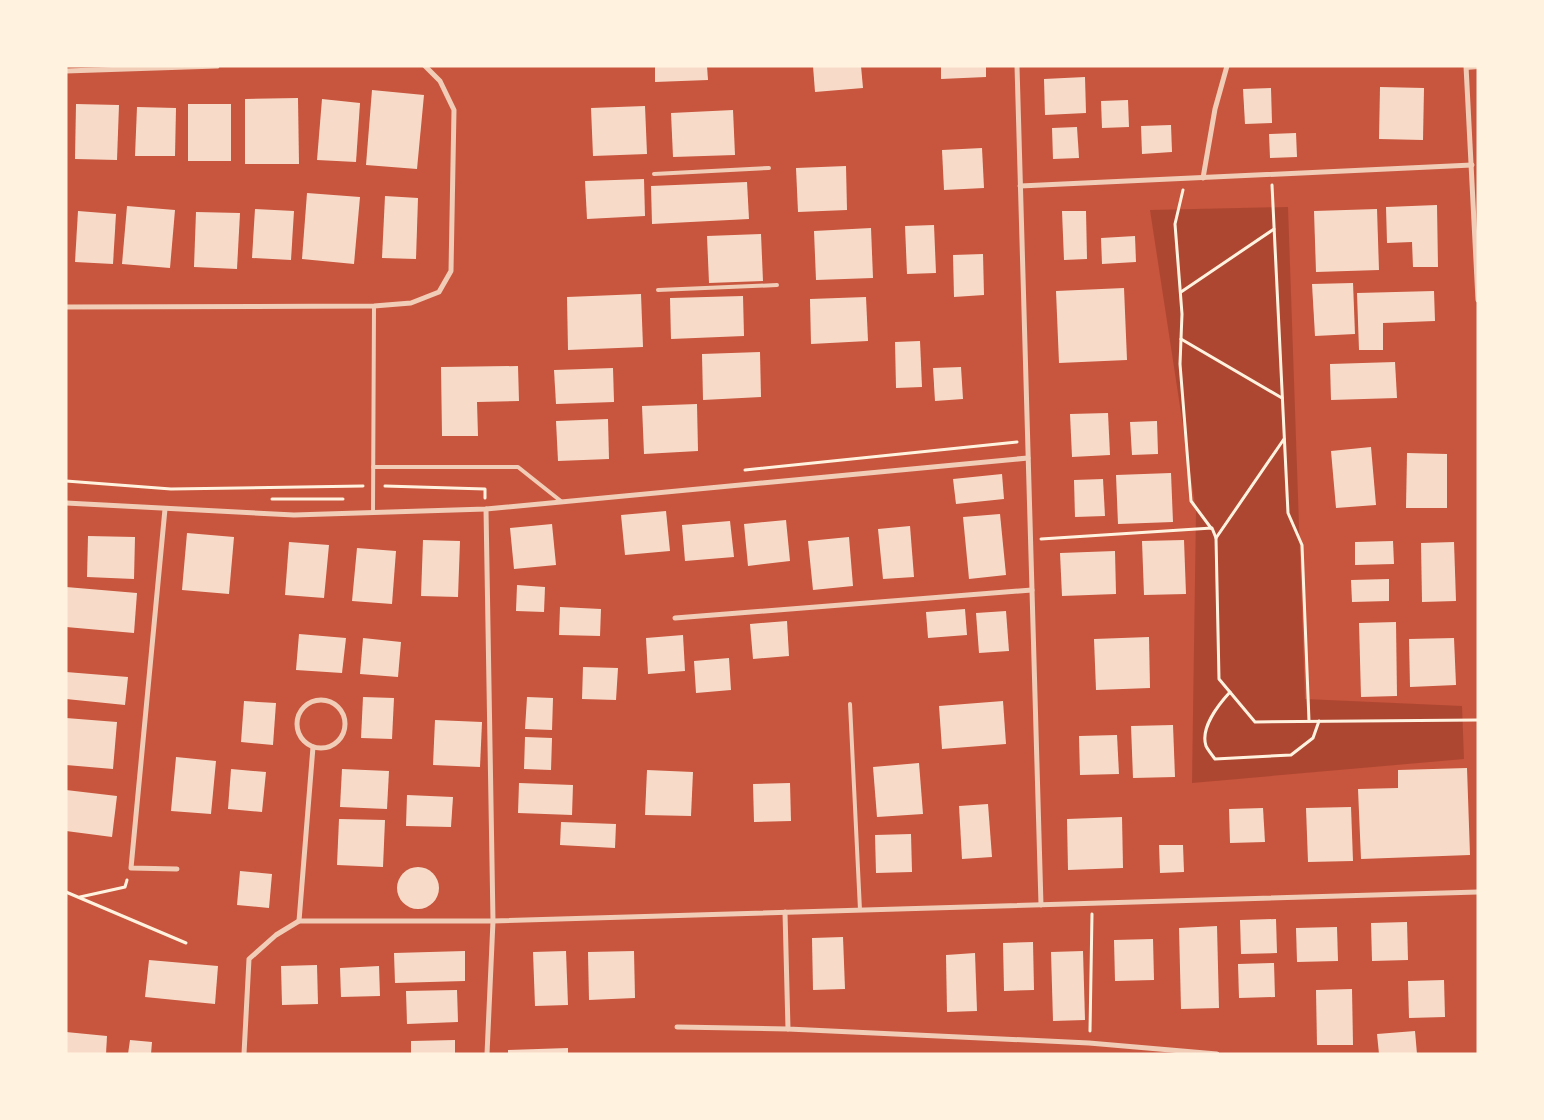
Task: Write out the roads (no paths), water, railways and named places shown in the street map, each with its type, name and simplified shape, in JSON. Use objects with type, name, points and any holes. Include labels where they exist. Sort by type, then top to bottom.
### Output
[{"type":"street","points":[[66,71],[216,66]]},
{"type":"street","points":[[66,307],[374,306],[411,303],[439,292],[451,271],[454,110],[440,81],[425,66]]},
{"type":"street","points":[[1016,66],[1041,905]]},
{"type":"street","points":[[1203,178],[1216,109],[1227,66]]},
{"type":"street","points":[[1466,67],[1476,222],[1478,300]]},
{"type":"street","points":[[1020,186],[1472,165]]},
{"type":"street","points":[[66,503],[165,510],[294,515],[486,509],[1028,458]]},
{"type":"street","points":[[486,509],[493,920],[487,1054]]},
{"type":"street","points":[[165,510],[131,868],[177,869]]},
{"type":"street","points":[[675,618],[1032,590]]},
{"type":"street","points":[[328,701],[340,710],[344,717],[344,732],[335,744],[328,748],[313,747],[300,737],[297,721],[304,706],[311,702],[328,701]]},
{"type":"street","points":[[299,921],[313,747]]},
{"type":"street","points":[[244,1054],[249,959],[276,935],[299,921],[493,920],[1478,892]]},
{"type":"street","points":[[785,912],[788,1028]]},
{"type":"street","points":[[677,1027],[788,1028],[1089,1043],[1217,1054]]},
{"type":"lane","points":[[1466,67],[1478,67]]},
{"type":"lane","points":[[654,174],[769,168]]},
{"type":"lane","points":[[658,290],[777,285]]},
{"type":"lane","points":[[372,512],[374,306]]},
{"type":"lane","points":[[373,467],[518,466],[562,502]]},
{"type":"lane","points":[[850,704],[860,910]]}]
